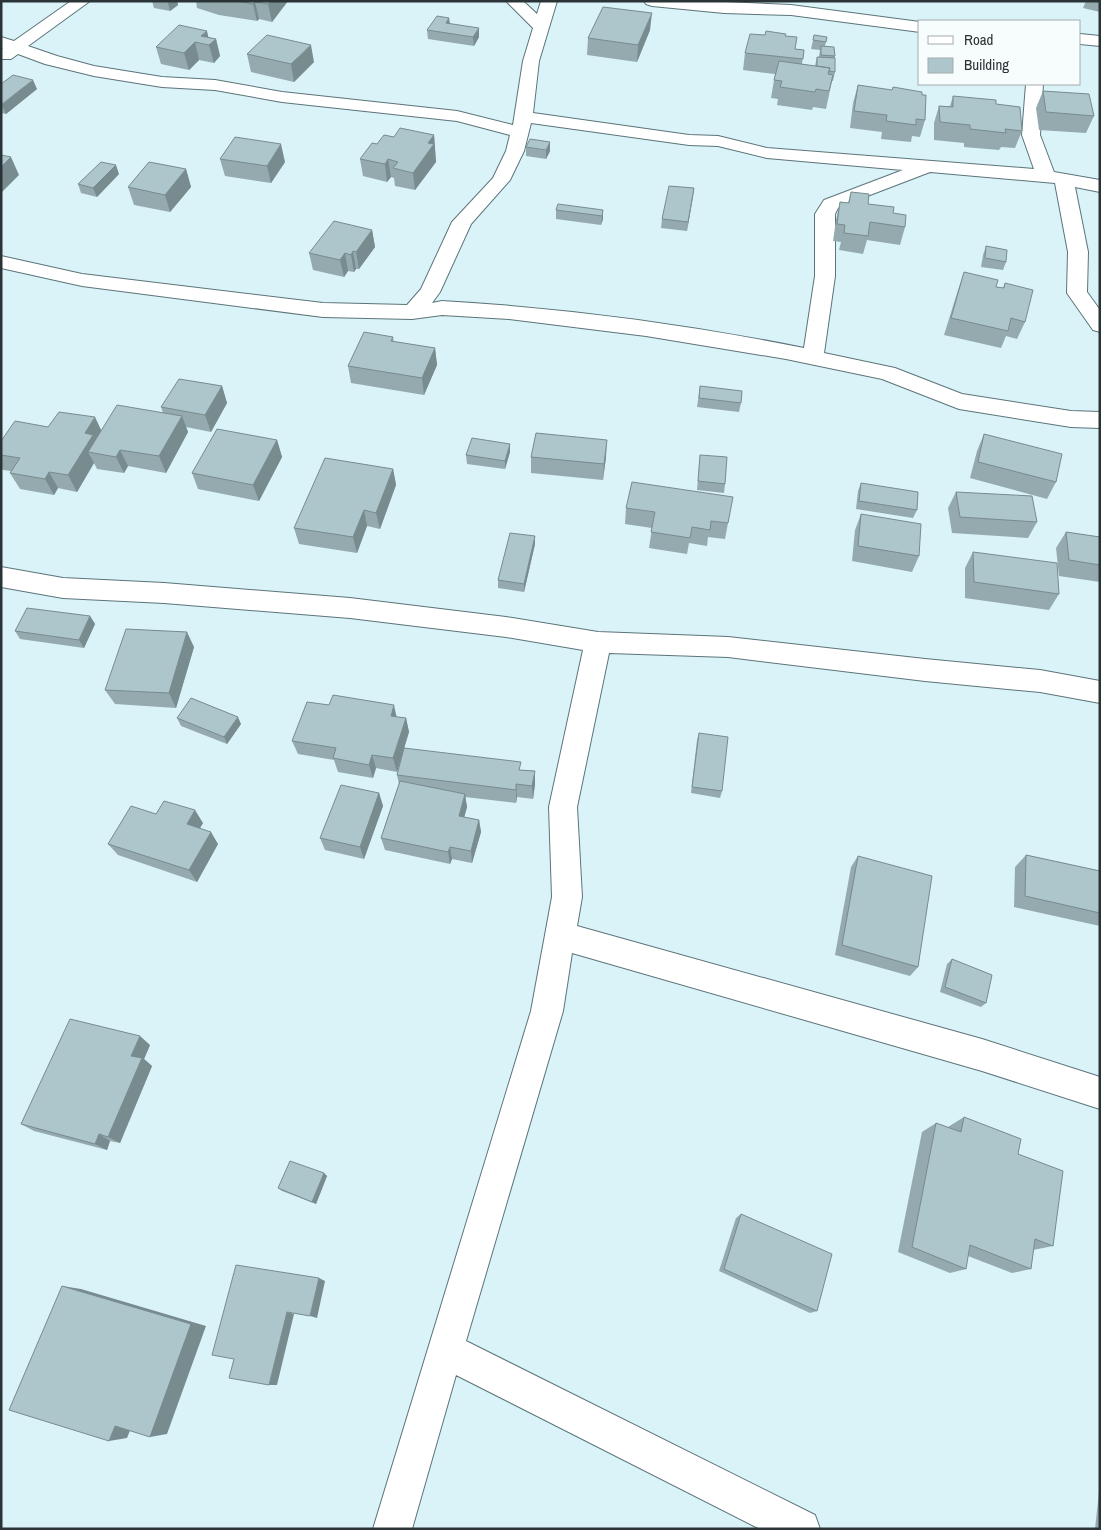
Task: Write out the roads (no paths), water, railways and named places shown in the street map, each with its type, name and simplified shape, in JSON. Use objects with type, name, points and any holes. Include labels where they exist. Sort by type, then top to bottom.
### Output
[{"type":"street","points":[[1,58],[9,45],[82,1]]},
{"type":"street","points":[[514,1],[541,27]]},
{"type":"street","points":[[412,312],[430,292],[462,222],[501,180],[515,151],[522,124],[531,61],[550,1]]},
{"type":"street","points":[[652,1],[724,8],[791,10],[918,26]]},
{"type":"street","points":[[1081,39],[1100,41]]},
{"type":"street","points":[[9,45],[51,60],[94,71],[162,82],[215,85],[282,98],[522,124],[689,140],[718,141],[767,153],[1055,177],[1100,186]]},
{"type":"street","points":[[1034,85],[1031,135],[1055,177],[1078,252],[1077,293],[1100,326]]},
{"type":"street","points":[[813,358],[825,276],[825,214],[831,204],[930,166]]},
{"type":"street","points":[[1,262],[82,280],[324,310],[412,312],[442,308],[509,312],[646,329],[887,373],[959,400],[1071,419],[1100,420]]},
{"type":"street","points":[[1,577],[63,588],[164,593],[350,608],[506,627],[598,642],[728,647],[925,670],[1040,681],[1100,692]]},
{"type":"street","points":[[392,1529],[547,1011],[567,897],[563,807],[598,642]]},
{"type":"street","points":[[560,935],[982,1055],[1100,1093]]},
{"type":"street","points":[[445,1350],[801,1529]]}]
